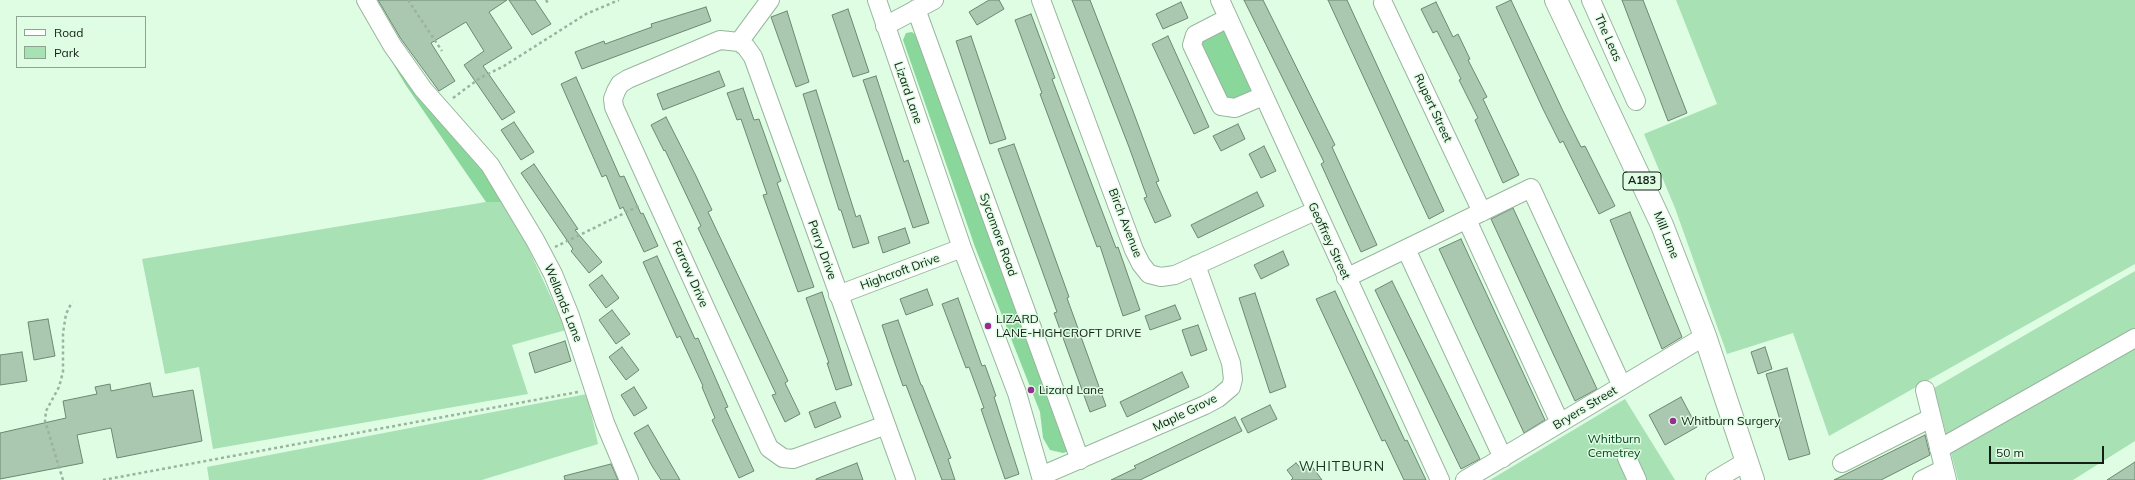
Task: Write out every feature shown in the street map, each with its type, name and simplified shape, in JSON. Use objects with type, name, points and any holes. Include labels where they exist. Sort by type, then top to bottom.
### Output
[{"type":"main road","name":"Mill Lane","points":[[1556,0],[1662,225],[1705,336],[1750,471]]},
{"type":"street","name":"Wellands Lane","points":[[366,0],[392,45],[423,89],[490,165],[542,253],[553,274],[570,316],[605,423],[629,480]]},
{"type":"street","points":[[740,42],[770,0]]},
{"type":"street","name":"Lizard Lane","points":[[877,0],[962,248],[1017,393],[1041,478]]},
{"type":"street","points":[[885,26],[934,0]]},
{"type":"street","name":"Birch Avenue","points":[[1041,0],[1141,264],[1149,274],[1161,277],[1175,275],[1315,211]]},
{"type":"street","name":"Geoffrey Street","points":[[1220,0],[1315,211],[1440,480]]},
{"type":"street","name":"The Leas","points":[[1591,0],[1631,73],[1636,101]]},
{"type":"street","name":"Rupert Street","points":[[1383,4],[1474,216],[1560,423]]},
{"type":"street","name":"Sycamore Road","points":[[916,9],[1080,460]]},
{"type":"street","points":[[1228,18],[1195,34],[1192,45],[1221,106],[1235,108],[1263,96]]},
{"type":"street","name":"Farrow Drive","points":[[740,42],[720,40],[628,78],[620,84],[616,91],[613,99],[614,107],[769,448],[783,458],[793,459],[886,426]]},
{"type":"street","name":"Parry Drive","points":[[740,42],[746,47],[753,57],[906,480]]},
{"type":"street","points":[[1346,278],[1531,188],[1622,386]]},
{"type":"street","name":"Highcroft Drive","points":[[838,295],[962,248]]},
{"type":"street","points":[[1406,249],[1502,458]]},
{"type":"street","name":"Maple Grove","points":[[1041,478],[1205,405],[1218,398],[1231,387],[1234,379],[1231,363],[1196,265]]},
{"type":"street","name":"Bryers Street","points":[[1465,480],[1705,336]]},
{"type":"street","points":[[1939,449],[2135,338]]},
{"type":"street","points":[[1922,480],[1945,474],[1925,390]]},
{"type":"street","points":[[1842,463],[1931,418]]},
{"type":"street","points":[[1626,458],[1637,480]]},
{"type":"street","points":[[1716,480],[1750,471]]},
{"type":"path","points":[[408,0],[442,50]]},
{"type":"path","points":[[438,106],[480,78],[504,66],[586,14],[618,0]]},
{"type":"path","points":[[542,253],[655,198]]},
{"type":"path","points":[[63,480],[45,421],[46,411],[59,387],[64,372],[63,333],[66,314],[72,302]]},
{"type":"path","points":[[103,480],[594,389]]},
{"type":"green space","points":[[1676,0],[2135,0],[2135,264],[1829,436],[1793,333],[1727,354],[1675,208],[1644,134],[1717,104]]},
{"type":"green space","points":[[1225,29],[1254,92],[1233,100],[1225,96],[1202,43],[1205,37]]},
{"type":"green space","points":[[912,32],[917,36],[1070,451],[1063,453],[1050,450],[1043,438],[1040,412],[975,247],[903,40],[906,33]]},
{"type":"green space","points":[[383,47],[458,136],[507,202],[486,202],[405,84]]},
{"type":"green space","points":[[486,202],[507,202],[566,330],[512,345],[528,394],[213,449],[199,367],[165,374],[142,259]]},
{"type":"green space","points":[[2135,271],[2135,441],[2073,480],[1958,480],[1934,388]]},
{"type":"green space","points":[[587,394],[598,444],[482,480],[209,480],[207,467]]},
{"type":"green space","name":"Whitburn Cemetrey","points":[[1625,399],[1675,480],[1490,480]]},
{"type":"building","points":[[378,0],[507,0],[489,12],[512,48],[483,66],[515,112],[502,120],[464,65],[484,51],[466,22],[431,43],[455,81],[439,91],[401,39]]},
{"type":"building","points":[[509,0],[535,0],[551,24],[532,35]]},
{"type":"building","points":[[989,0],[999,0],[1004,9],[977,25],[969,12]]},
{"type":"building","points":[[1072,0],[1090,0],[1133,111],[1159,181],[1156,182],[1171,216],[1155,223],[1144,198],[1147,197],[1129,147]]},
{"type":"building","points":[[1244,0],[1263,0],[1335,145],[1332,147],[1377,245],[1361,252],[1321,164],[1324,162]]},
{"type":"building","points":[[1328,0],[1347,0],[1444,211],[1429,219]]},
{"type":"building","points":[[1511,0],[1581,147],[1585,146],[1615,206],[1599,214],[1563,141],[1560,143],[1543,109],[1496,7]]},
{"type":"building","points":[[1622,0],[1643,0],[1687,113],[1668,121]]},
{"type":"building","points":[[1181,2],[1188,18],[1163,29],[1156,14]]},
{"type":"building","points":[[1436,2],[1453,37],[1458,34],[1470,59],[1468,60],[1487,97],[1483,99],[1519,175],[1503,183],[1475,120],[1478,118],[1459,80],[1461,79],[1437,31],[1433,33],[1421,9]]},
{"type":"building","points":[[706,7],[711,21],[582,69],[575,52],[604,41],[605,44],[652,27],[651,24]]},
{"type":"building","points":[[848,9],[869,72],[853,77],[832,15]]},
{"type":"building","points":[[787,11],[809,82],[796,87],[771,17]]},
{"type":"building","points":[[1031,14],[1055,78],[1052,79],[1116,248],[1118,247],[1140,310],[1123,316],[1100,246],[1097,247],[1040,94],[1042,93],[1015,20]]},
{"type":"building","points":[[971,36],[1006,139],[990,144],[956,41]]},
{"type":"building","points":[[1168,36],[1209,127],[1194,134],[1152,44]]},
{"type":"building","points":[[719,71],[725,86],[663,110],[657,94]]},
{"type":"building","points":[[876,76],[904,162],[908,160],[929,223],[913,228],[863,80]]},
{"type":"building","points":[[576,77],[620,177],[624,176],[641,214],[643,213],[658,246],[644,252],[623,207],[620,209],[606,175],[602,177],[561,84]]},
{"type":"building","points":[[743,88],[754,120],[759,119],[781,181],[777,183],[814,287],[798,292],[763,195],[767,194],[741,119],[737,120],[727,93]]},
{"type":"building","points":[[816,90],[856,217],[860,215],[869,243],[853,248],[841,210],[839,210],[803,94]]},
{"type":"building","points":[[666,117],[712,210],[708,212],[788,381],[785,383],[800,414],[785,422],[772,395],[776,394],[698,228],[701,226],[665,150],[664,151],[651,125]]},
{"type":"building","points":[[514,122],[534,152],[521,160],[501,130]]},
{"type":"building","points":[[1238,124],[1245,139],[1221,151],[1213,136]]},
{"type":"building","points":[[1014,144],[1069,297],[1067,298],[1106,406],[1090,412],[1054,313],[1057,312],[998,149]]},
{"type":"building","points":[[1264,146],[1276,171],[1261,178],[1249,154]]},
{"type":"building","points":[[534,164],[578,229],[575,230],[602,262],[589,273],[571,251],[573,249],[521,173]]},
{"type":"building","points":[[1257,192],[1264,206],[1198,238],[1191,225]]},
{"type":"building","points":[[1513,208],[1597,389],[1575,401],[1491,219]]},
{"type":"building","points":[[1630,212],[1682,337],[1662,349],[1610,220]]},
{"type":"building","points":[[905,228],[910,243],[883,253],[878,237]]},
{"type":"building","points":[[1461,239],[1545,420],[1524,433],[1439,249]]},
{"type":"building","points":[[1283,251],[1289,265],[1261,279],[1254,265]]},
{"type":"building","points":[[657,256],[695,339],[698,338],[728,407],[725,408],[754,471],[739,478],[712,420],[715,418],[702,387],[703,386],[680,336],[677,338],[643,262]]},
{"type":"building","points":[[602,275],[619,298],[606,308],[589,285]]},
{"type":"building","points":[[1392,281],[1480,459],[1461,469],[1375,290]]},
{"type":"building","points":[[927,289],[933,305],[906,315],[900,299]]},
{"type":"building","points":[[1335,291],[1405,441],[1407,440],[1426,480],[1404,480],[1385,440],[1382,441],[1316,299]]},
{"type":"building","points":[[822,292],[852,385],[836,390],[827,363],[829,363],[806,298]]},
{"type":"building","points":[[1255,293],[1286,387],[1270,393],[1239,298]]},
{"type":"building","points":[[958,298],[982,366],[985,365],[996,396],[994,397],[1019,474],[1005,479],[981,409],[984,408],[969,367],[966,368],[942,304]]},
{"type":"building","points":[[1175,305],[1181,319],[1150,330],[1145,316]]},
{"type":"building","points":[[612,310],[630,334],[616,344],[599,320]]},
{"type":"building","points":[[48,319],[55,356],[34,360],[28,322]]},
{"type":"building","points":[[898,320],[921,385],[951,458],[948,459],[955,480],[942,480],[906,385],[903,386],[882,325]]},
{"type":"building","points":[[1198,325],[1207,350],[1191,356],[1182,330]]},
{"type":"building","points":[[565,341],[571,361],[535,373],[529,353]]},
{"type":"building","points":[[622,347],[639,370],[626,380],[609,357]]},
{"type":"building","points":[[1765,347],[1772,369],[1758,374],[1751,352]]},
{"type":"building","points":[[22,352],[27,381],[0,385],[0,355]]},
{"type":"building","points":[[1787,368],[1810,454],[1789,460],[1778,423],[1781,423],[1766,374]]},
{"type":"building","points":[[1182,372],[1189,387],[1127,417],[1120,402]]},
{"type":"building","points":[[150,383],[153,397],[193,390],[202,441],[117,458],[111,428],[77,435],[83,463],[0,479],[0,433],[66,418],[63,401],[97,394],[95,387],[110,384],[111,391]]},
{"type":"building","points":[[634,387],[647,408],[634,416],[621,395]]},
{"type":"building","name":"Whitburn Surgery","points":[[1681,397],[1697,427],[1665,445],[1649,415]]},
{"type":"building","points":[[835,402],[841,417],[815,428],[809,412]]},
{"type":"building","points":[[1270,405],[1277,419],[1248,433],[1241,419]]},
{"type":"building","points":[[1235,417],[1242,431],[1140,480],[1111,480],[1136,468],[1134,466]]},
{"type":"building","points":[[648,425],[680,480],[661,480],[652,466],[634,433]]},
{"type":"building","points":[[1925,435],[1930,455],[1881,480],[1834,480]]},
{"type":"building","points":[[2135,462],[2135,480],[2107,480]]},
{"type":"building","points":[[857,463],[863,480],[816,480],[816,479]]},
{"type":"building","points":[[1296,463],[1303,471],[1311,465],[1322,480],[1291,480],[1293,478],[1287,470]]},
{"type":"building","points":[[611,464],[618,480],[565,480],[564,476]]},
{"type":"place","name":"LIZARD LANE-HIGHCROFT DRIVE","points":[[988,326]]},
{"type":"place","name":"Lizard Lane","points":[[1031,390]]},
{"type":"place","name":"Whitburn Surgery","points":[[1673,421]]},
{"type":"district","name":"WHITBURN","points":[[1342,467]]}]
